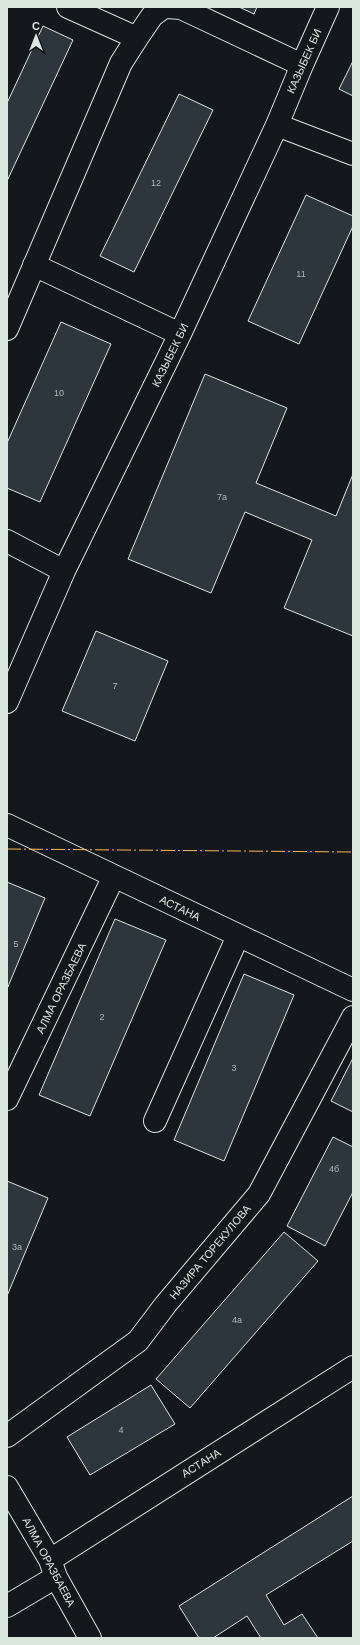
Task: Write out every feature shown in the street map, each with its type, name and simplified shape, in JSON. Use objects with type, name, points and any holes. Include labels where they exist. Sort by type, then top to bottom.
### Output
[{"type":"street","points":[[68,7],[137,38]]},
{"type":"street","points":[[7,329],[12,303],[34,265],[121,64],[152,16],[166,7],[181,8],[302,65]]},
{"type":"street","name":"КАЗЫБЕК БИ","points":[[7,702],[64,571],[180,334],[277,125],[328,7]]},
{"type":"street","points":[[277,125],[353,154]]},
{"type":"street","points":[[34,265],[180,334]]},
{"type":"street","points":[[7,541],[64,571]]},
{"type":"street","name":"АСТАНА","points":[[7,826],[353,990]]},
{"type":"street","name":"АЛМА ОРАЗБАЕВА","points":[[7,1099],[114,876]]},
{"type":"street","points":[[155,1121],[238,936]]},
{"type":"street","name":"НАЗИРА ТОРЕКУЛОВА","points":[[7,1436],[138,1342],[166,1304],[259,1194],[353,1017]]},
{"type":"street","name":"АСТАНА","points":[[7,1606],[53,1568],[353,1367]]},
{"type":"street","name":"АЛМА ОРАЗБАЕВА","points":[[7,1487],[53,1568],[90,1638]]},
{"type":"building","points":[[239,7],[257,7],[254,14]]},
{"type":"building","points":[[43,26],[73,40],[7,181],[7,103]]},
{"type":"building","points":[[353,61],[353,96],[339,89]]},
{"type":"building","points":[[179,94],[213,110],[134,272],[100,256]]},
{"type":"building","points":[[306,195],[353,216],[353,226],[299,344],[248,321]]},
{"type":"building","points":[[61,322],[111,344],[40,502],[7,488],[7,443]]},
{"type":"building","points":[[205,374],[287,408],[256,483],[336,516],[353,474],[353,636],[284,608],[312,540],[245,512],[211,593],[128,559]]},
{"type":"building","points":[[96,631],[168,661],[135,741],[62,711]]},
{"type":"building","points":[[7,882],[45,898],[7,989]]},
{"type":"building","points":[[115,919],[166,940],[90,1116],[39,1095]]},
{"type":"building","points":[[244,974],[294,995],[224,1161],[174,1140]]},
{"type":"building","points":[[353,1058],[353,1112],[331,1101]]},
{"type":"building","points":[[333,1137],[353,1147],[353,1192],[325,1246],[287,1226]]},
{"type":"building","points":[[7,1181],[48,1198],[7,1296]]},
{"type":"building","points":[[284,1232],[318,1261],[190,1408],[156,1379]]},
{"type":"building","points":[[151,1385],[175,1424],[90,1475],[67,1437]]},
{"type":"building","points":[[353,1496],[353,1541],[266,1595],[284,1625],[302,1614],[318,1638],[261,1638],[247,1616],[213,1638],[199,1638],[179,1606]]},
{"type":"power","points":[[7,849],[353,852]]}]
